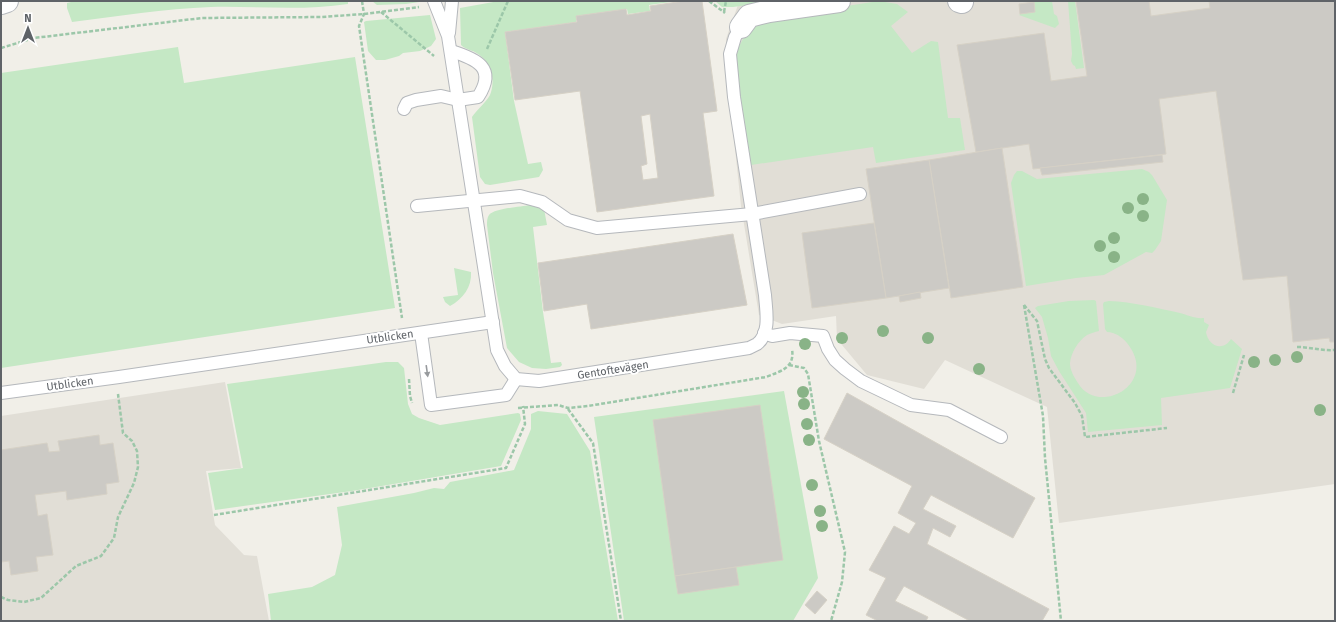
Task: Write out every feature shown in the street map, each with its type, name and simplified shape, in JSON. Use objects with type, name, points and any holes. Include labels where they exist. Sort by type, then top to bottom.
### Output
[{"type":"street","points":[[1,3],[7,1]]},
{"type":"street","points":[[741,27],[749,16],[769,11],[839,1]]},
{"type":"lane","points":[[448,36],[452,1]]},
{"type":"lane","points":[[421,332],[431,405],[506,395],[516,379],[505,366],[497,350],[451,52],[448,36],[435,3]]},
{"type":"lane","points":[[741,27],[735,37],[730,54],[734,97],[765,295],[767,321],[764,333],[772,336],[790,333],[823,336],[835,360],[861,380],[912,405],[949,410],[1001,437]]},
{"type":"lane","points":[[404,109],[407,103],[416,100],[441,96],[458,100],[478,97],[485,87],[486,74],[480,64],[468,56],[451,52]]},
{"type":"lane","points":[[418,206],[520,196],[542,202],[568,220],[597,228],[752,214],[860,194]]},
{"type":"lane","name":"Utblicken","points":[[1,393],[493,322]]},
{"type":"lane","name":"Gentoftevägen","points":[[516,379],[539,381],[749,348],[758,343],[764,333]]},
{"type":"path","points":[[362,1],[364,14]]},
{"type":"path","points":[[480,64],[508,1]]},
{"type":"path","points":[[724,12],[726,1]]},
{"type":"path","points":[[1,48],[34,38],[202,18],[321,17],[381,12],[435,3]]},
{"type":"path","points":[[381,12],[454,73]]},
{"type":"path","points":[[1061,621],[1045,458],[1043,416],[1024,305],[1036,321],[1045,359],[1049,368],[1075,403],[1082,416],[1085,437],[1167,428]]},
{"type":"path","points":[[1297,348],[1306,347],[1321,350],[1335,350]]},
{"type":"path","points":[[1233,393],[1244,355]]},
{"type":"path","points":[[789,365],[804,368],[808,374],[820,448],[845,552],[842,582],[831,621]]},
{"type":"path","points":[[1,596],[8,600],[24,602],[41,598],[76,566],[100,556],[114,538],[118,517],[134,483],[138,467],[137,450],[132,441],[123,433],[115,377]]},
{"type":"path","points":[[214,515],[506,468],[526,424],[516,379]]},
{"type":"path","points":[[568,408],[593,443],[621,621]]},
{"type":"shaded area","points":[[1335,1],[1335,484],[1059,523],[1047,407],[945,360],[924,389],[867,375],[837,339],[836,316],[782,324],[759,315],[741,206],[726,62],[726,39],[739,2]]},
{"type":"shaded area","points":[[225,382],[241,468],[206,471],[215,525],[244,555],[257,556],[269,621],[1,621],[1,416]]},
{"type":"green space","points":[[75,1],[348,1],[348,4],[297,8],[211,7],[176,9],[72,22],[67,8],[67,3]]},
{"type":"green space","points":[[372,1],[426,1],[406,4],[377,5]]},
{"type":"green space","points":[[499,1],[678,1],[649,5],[650,11],[628,14],[627,9],[576,16],[576,22],[505,32],[514,101],[528,164],[541,162],[543,170],[539,177],[490,185],[485,184],[480,177],[472,117],[490,95],[492,89],[491,72],[482,57],[461,45],[460,8]]},
{"type":"green space","points":[[715,1],[776,1],[733,7],[722,7]]},
{"type":"green space","points":[[879,1],[897,4],[908,12],[891,26],[912,53],[931,41],[938,42],[948,118],[960,118],[965,150],[876,163],[873,147],[751,165],[735,75],[734,61],[738,48],[743,39],[763,19]]},
{"type":"green space","points":[[1035,1],[1052,1],[1054,14],[1057,16],[1059,24],[1055,28],[1019,15]]},
{"type":"green space","points":[[1068,1],[1075,1],[1084,68],[1076,69],[1071,61],[1072,54]]},
{"type":"green space","points":[[430,15],[436,39],[431,46],[420,51],[403,53],[399,56],[385,60],[376,60],[368,51],[364,22]]},
{"type":"green space","points":[[178,47],[184,83],[355,57],[395,308],[1,368],[1,73]]},
{"type":"green space","points":[[1142,169],[1152,175],[1167,200],[1161,241],[1155,250],[1152,253],[1146,252],[1104,275],[1026,286],[1011,183],[1017,171],[1022,171],[1037,179]]},
{"type":"green space","points":[[539,205],[544,209],[547,225],[533,227],[543,312],[551,363],[561,362],[562,365],[560,367],[546,369],[532,368],[519,362],[507,348],[493,273],[487,225],[488,217],[492,213],[502,209]]},
{"type":"green space","points":[[454,268],[471,272],[471,277],[466,292],[459,300],[450,306],[445,302],[443,297],[458,295]]},
{"type":"green space","points":[[1069,301],[1096,301],[1099,331],[1087,335],[1081,340],[1073,351],[1070,363],[1071,371],[1078,383],[1087,393],[1099,397],[1111,396],[1122,391],[1131,383],[1136,371],[1135,358],[1127,343],[1118,335],[1107,332],[1105,329],[1103,304],[1104,302],[1109,301],[1145,306],[1204,318],[1204,322],[1209,325],[1206,332],[1207,337],[1213,344],[1216,346],[1224,345],[1231,339],[1242,349],[1230,388],[1161,398],[1162,425],[1088,432],[1086,413],[1051,356],[1042,317],[1035,308],[1038,306]]},
{"type":"green space","points":[[386,362],[398,362],[404,368],[408,404],[412,414],[419,418],[440,425],[518,413],[520,414],[521,420],[501,466],[352,491],[215,510],[208,473],[243,468],[227,384]]},
{"type":"green space","points":[[784,391],[818,578],[793,621],[624,621],[594,417]]},
{"type":"green space","points":[[538,411],[567,414],[590,451],[618,621],[271,621],[268,594],[312,587],[335,575],[342,545],[337,507],[434,488],[444,489],[450,482],[514,470],[531,429],[531,414]]},
{"type":"building","points":[[684,1],[702,1],[717,111],[703,113],[714,196],[597,212],[580,91],[515,100],[505,32],[577,22],[576,16],[626,9],[627,15],[651,11],[650,6]],"holes":[[[650,114],[658,178],[643,180],[641,166],[647,164],[641,116]]]},
{"type":"building","points":[[1076,1],[1149,1],[1151,16],[1210,8],[1209,1],[1335,1],[1335,342],[1330,342],[1329,338],[1293,342],[1287,276],[1243,280],[1216,91],[1159,99],[1166,154],[1033,169],[1029,144],[976,152],[957,45],[1044,33],[1051,81],[1087,76]]},
{"type":"building","points":[[1034,2],[1035,12],[1020,14],[1019,4]]},
{"type":"building","points":[[1002,148],[1023,287],[951,298],[929,160]]},
{"type":"building","points":[[1162,155],[1163,162],[1042,175],[1040,168]]},
{"type":"building","points":[[929,160],[949,288],[886,298],[866,169]]},
{"type":"building","points":[[874,223],[886,298],[812,308],[802,233]]},
{"type":"building","points":[[733,234],[747,305],[591,329],[587,304],[544,311],[538,263]]},
{"type":"building","points":[[920,292],[921,298],[900,302],[899,296]]},
{"type":"building","points":[[847,393],[1035,498],[1013,538],[931,495],[923,509],[956,526],[950,537],[933,528],[927,544],[1049,609],[1042,621],[970,621],[904,586],[895,601],[928,617],[926,621],[878,621],[866,615],[886,578],[869,570],[894,526],[909,534],[916,523],[898,513],[912,486],[824,439]]},
{"type":"building","points":[[760,405],[783,560],[675,576],[653,420]]},
{"type":"building","points":[[99,435],[100,445],[113,443],[119,482],[106,484],[107,494],[67,500],[66,491],[35,495],[38,516],[47,514],[53,555],[36,557],[38,571],[11,575],[9,561],[1,562],[1,450],[47,443],[49,452],[60,451],[58,441]]},
{"type":"building","points":[[736,567],[739,585],[678,594],[675,576]]},
{"type":"building","points":[[817,591],[827,600],[815,614],[805,605]]}]
